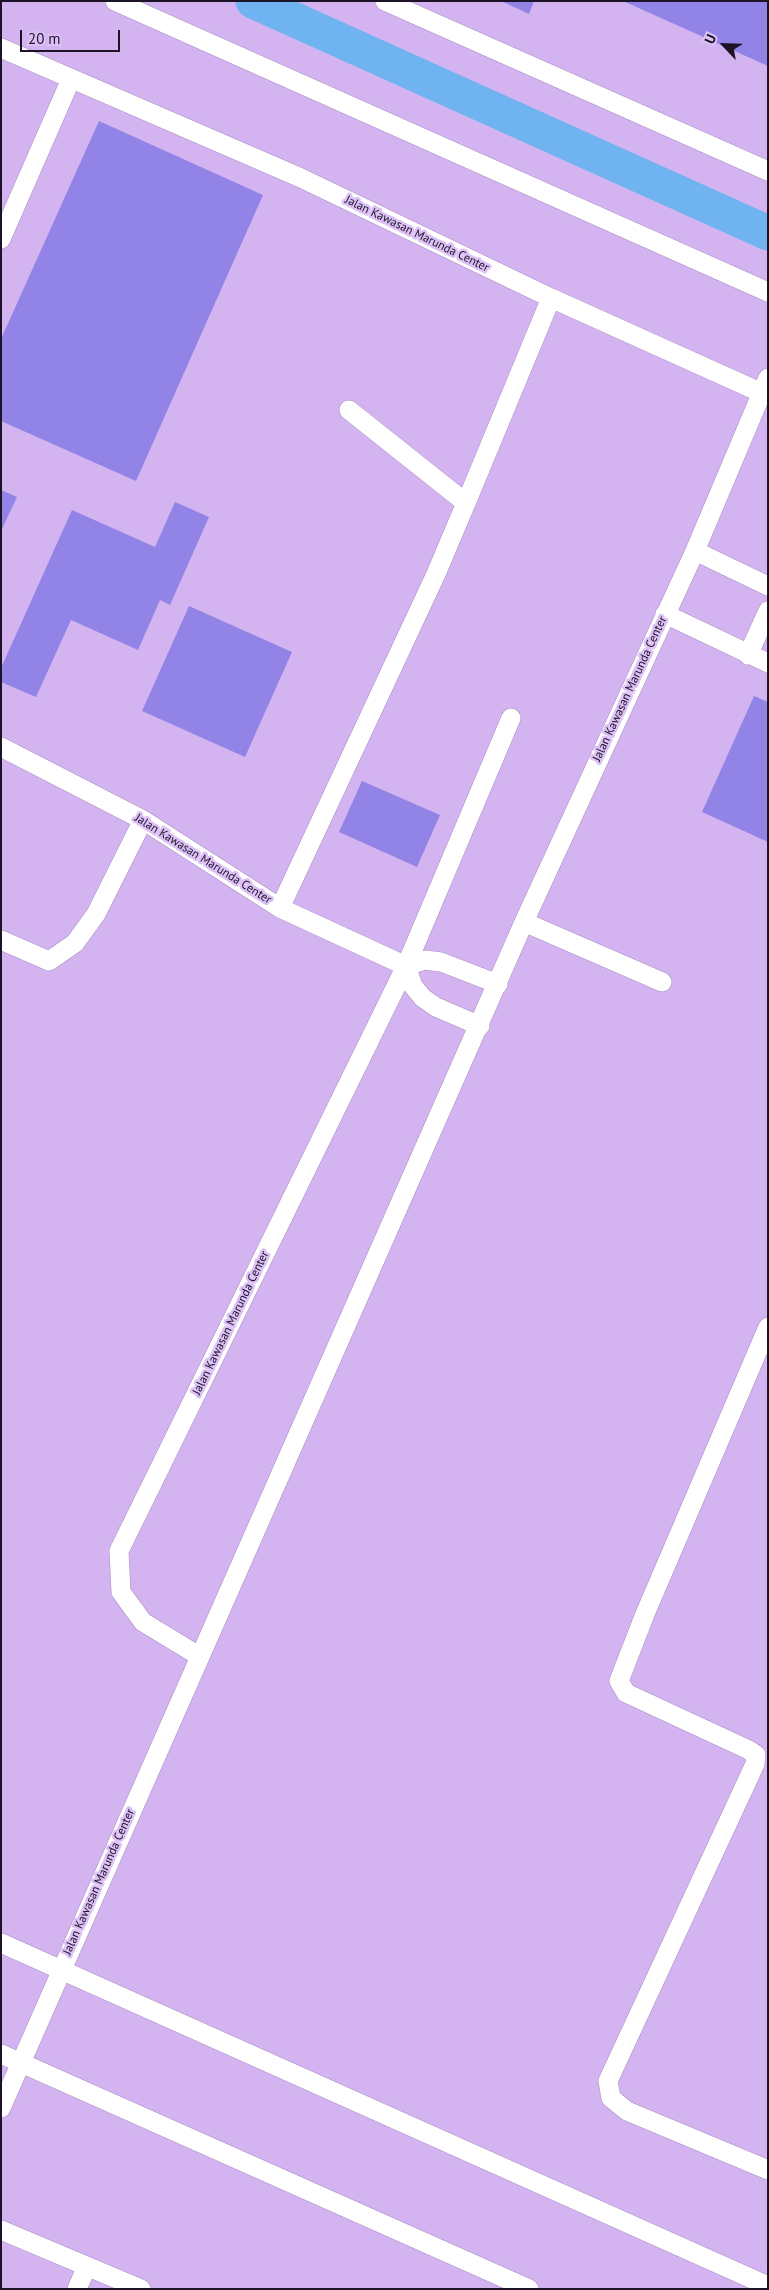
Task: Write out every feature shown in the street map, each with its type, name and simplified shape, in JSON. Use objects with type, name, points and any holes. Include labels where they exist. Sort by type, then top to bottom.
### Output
[{"type":"lane","points":[[115,1],[768,292]]},
{"type":"lane","points":[[395,3],[768,171]]},
{"type":"lane","name":"Jalan Kawasan Marunda Center","points":[[1,48],[302,178],[551,298],[765,386],[694,551],[524,922],[480,1026],[199,1656],[1,2108]]},
{"type":"lane","points":[[1,239],[71,79]]},
{"type":"lane","points":[[280,908],[436,574],[551,298]]},
{"type":"lane","points":[[349,410],[466,503]]},
{"type":"lane","points":[[694,551],[768,586]]},
{"type":"lane","points":[[748,655],[768,611]]},
{"type":"lane","points":[[665,614],[768,663]]},
{"type":"lane","points":[[480,1026],[436,1007],[423,998],[414,986],[406,966],[511,718]]},
{"type":"lane","name":"Jalan Kawasan Marunda Center","points":[[1,747],[143,820],[280,908],[406,966],[119,1551],[121,1592],[142,1622],[199,1656]]},
{"type":"lane","points":[[1,940],[49,961],[75,943],[96,914],[143,820]]},
{"type":"lane","points":[[524,922],[662,982]]},
{"type":"lane","points":[[406,966],[425,960],[442,962],[498,984]]},
{"type":"lane","points":[[768,1327],[618,1681],[626,1693],[749,1750],[756,1756],[755,1764],[608,2081],[611,2098],[627,2111],[768,2170]]},
{"type":"lane","points":[[1,1943],[768,2286]]},
{"type":"lane","points":[[1,2054],[529,2289]]},
{"type":"lane","points":[[1,2230],[141,2289]]},
{"type":"lane","points":[[77,2289],[87,2266]]},
{"type":"shaded area","points":[[1,1],[768,1],[768,2289],[1,2289]]},
{"type":"building","points":[[501,1],[534,1],[529,14]]},
{"type":"building","points":[[623,1],[768,1],[768,66]]},
{"type":"building","points":[[99,121],[263,195],[136,481],[1,421],[1,339]]},
{"type":"building","points":[[1,490],[17,497],[1,531]]},
{"type":"building","points":[[175,502],[209,517],[170,605],[160,600],[138,650],[71,620],[36,697],[1,682],[1,668],[72,510],[155,547]]},
{"type":"building","points":[[189,606],[292,652],[245,757],[142,711]]},
{"type":"building","points":[[754,696],[768,702],[768,842],[702,812]]},
{"type":"building","points":[[362,781],[440,815],[417,867],[339,832]]},
{"type":"waterway","points":[[253,1],[768,233]]}]
